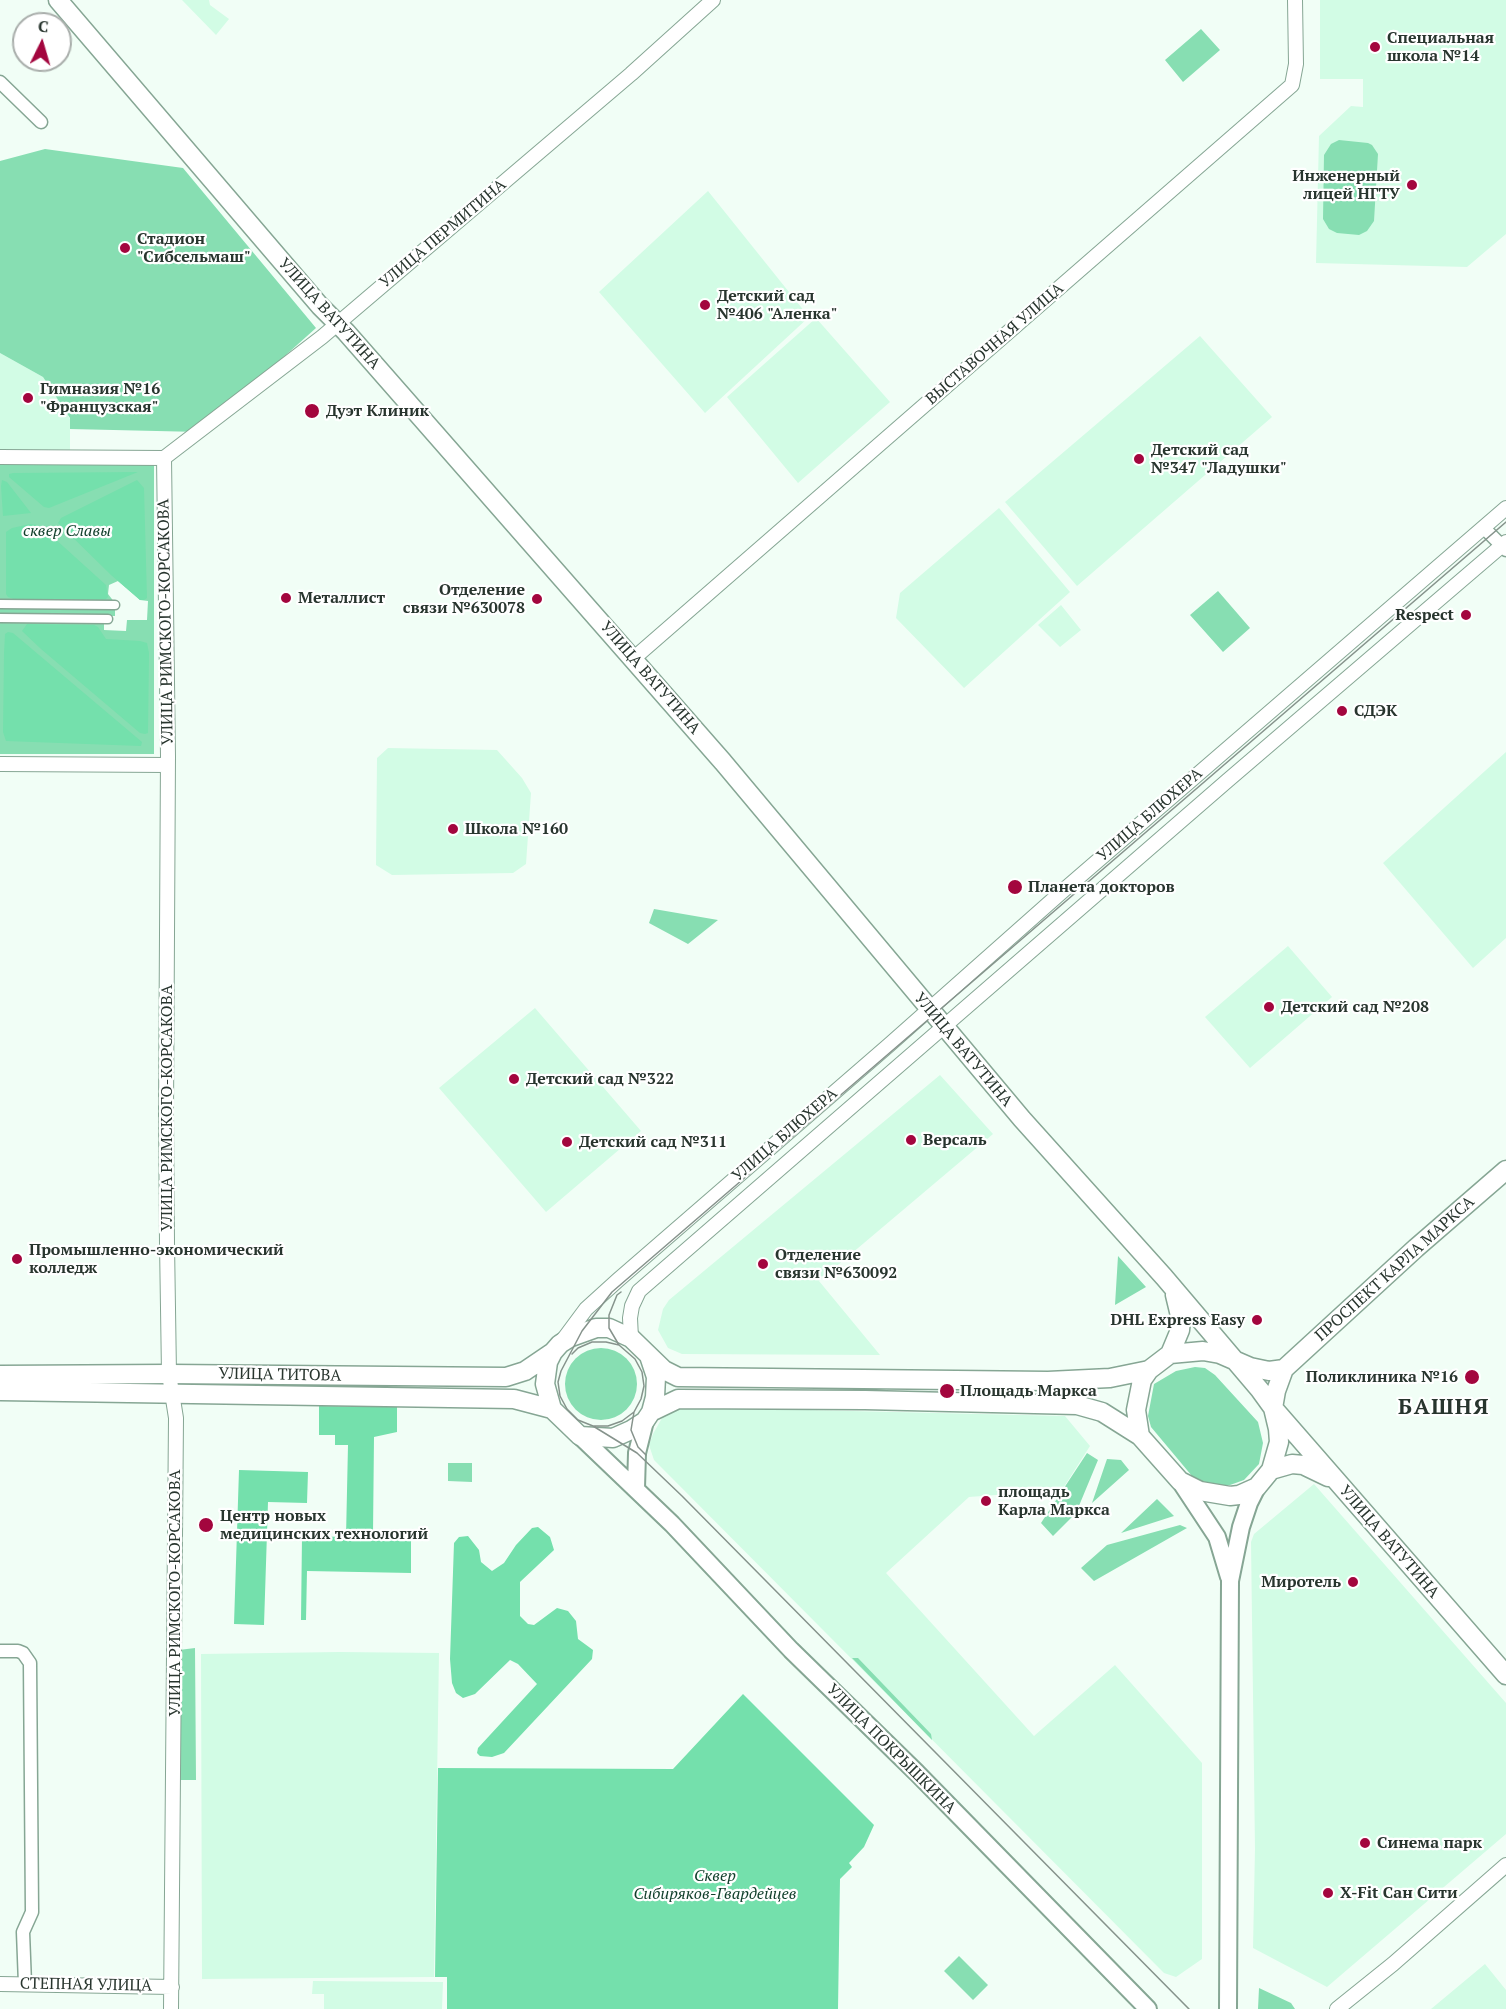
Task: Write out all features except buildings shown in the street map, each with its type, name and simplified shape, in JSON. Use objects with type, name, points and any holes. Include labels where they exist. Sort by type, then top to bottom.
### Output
[{"type":"main road","name":"УЛИЦА ВАТУТИНА","points":[[58,0],[313,297],[633,658],[1022,1119],[1236,1361]]},
{"type":"main road","name":"ПРОСПЕКТ КАРЛА МАРКСА","points":[[1284,1369],[1416,1248],[1506,1170]]},
{"type":"main road","points":[[1140,1436],[1136,1410],[1142,1380],[1149,1370],[1170,1354],[1180,1330],[1180,1311],[1171,1285]]},
{"type":"main road","points":[[1149,1370],[1110,1378],[1048,1381],[678,1377],[664,1370],[631,1338],[609,1328],[596,1328],[582,1331],[556,1348],[548,1362],[545,1384],[552,1409],[580,1436],[613,1438],[632,1430],[648,1416],[678,1399],[1057,1404],[1077,1405],[1102,1412],[1140,1436],[1180,1481],[1217,1537],[1230,1581]]},
{"type":"main road","name":"УЛИЦА ТИТОВА","points":[[0,1375],[506,1377],[525,1371],[556,1348]]},
{"type":"main road","points":[[1170,1354],[1203,1351],[1220,1354],[1250,1367],[1269,1371],[1284,1369],[1273,1408],[1279,1442],[1271,1470],[1257,1487],[1249,1503],[1241,1527],[1230,1581],[1228,2009]]},
{"type":"main road","points":[[636,1488],[637,1453],[655,1397],[656,1377],[649,1356]]},
{"type":"main road","points":[[1236,1361],[1273,1408]]},
{"type":"main road","name":"УЛИЦА ТИТОВА","points":[[0,1391],[514,1399],[552,1409]]},
{"type":"main road","name":"УЛИЦА ВАТУТИНА","points":[[1273,1408],[1506,1675]]},
{"type":"main road","name":"УЛИЦА ПОКРЫШКИНА","points":[[580,1436],[636,1488],[807,1666],[917,1773],[1148,2009]]},
{"type":"main road","points":[[1271,1470],[1292,1464],[1303,1465],[1314,1468],[1337,1482]]},
{"type":"main road","points":[[1180,1481],[1200,1491],[1230,1496],[1239,1495],[1257,1487]]},
{"type":"street","name":"УЛИЦА ПЕРМИТИНА","points":[[164,458],[322,337],[631,74],[713,0]]},
{"type":"street","name":"ВЫСТАВОЧНАЯ УЛИЦА","points":[[633,658],[1292,86],[1296,64],[1295,0]]},
{"type":"street","points":[[0,82],[41,122]]},
{"type":"street","points":[[0,457],[164,458]]},
{"type":"street","name":"УЛИЦА РИМСКОГО-КОРСАКОВА","points":[[164,458],[168,765],[166,1112],[169,1374],[176,1430],[171,2009]]},
{"type":"street","name":"УЛИЦА БЛЮХЕРА","points":[[556,1348],[586,1309],[1506,508]]},
{"type":"street","points":[[1484,528],[1505,546]]},
{"type":"street","name":"УЛИЦА БЛЮХЕРА","points":[[631,1338],[632,1306],[639,1291],[1227,781],[1505,546]]},
{"type":"street","points":[[0,604],[115,605]]},
{"type":"street","points":[[0,618],[108,619]]},
{"type":"street","points":[[0,764],[168,765]]},
{"type":"street","points":[[1,1651],[18,1651],[27,1656],[30,1662],[32,1912],[23,1932],[25,1984]]},
{"type":"street","points":[[1337,2009],[1393,1964],[1506,1865]]},
{"type":"street","name":"СТЕПНАЯ УЛИЦА","points":[[0,1984],[172,1987]]},
{"type":"shaded area","points":[[182,0],[209,0],[210,5],[229,19],[216,35]]},
{"type":"shaded area","name":"Инженерный лицей НГТУ","points":[[1320,0],[1506,0],[1506,234],[1467,267],[1316,263],[1319,136],[1351,106],[1363,107],[1363,79],[1320,79]]},
{"type":"shaded area","name":"Детский сад №406 \"Аленка\"","points":[[708,191],[809,317],[705,413],[599,292]]},
{"type":"shaded area","points":[[816,318],[890,402],[798,483],[727,397]]},
{"type":"shaded area","name":"Детский сад №347 \"Ладушки\"","points":[[1200,336],[1272,417],[1077,586],[1005,502]]},
{"type":"shaded area","name":"Гимназия №16 \"Французская\"","points":[[0,353],[43,377],[70,419],[70,450],[0,449]]},
{"type":"shaded area","points":[[999,508],[1070,592],[964,688],[896,618],[900,593]]},
{"type":"shaded area","points":[[1061,605],[1081,630],[1060,647],[1038,625]]},
{"type":"shaded area","name":"Школа №160","points":[[388,748],[497,750],[522,778],[531,793],[526,864],[513,873],[392,875],[376,865],[377,758]]},
{"type":"shaded area","points":[[1506,752],[1506,938],[1473,968],[1383,863]]},
{"type":"shaded area","name":"Детский сад №208","points":[[1288,946],[1332,997],[1250,1068],[1205,1017]]},
{"type":"shaded area","points":[[535,1008],[641,1131],[546,1212],[439,1088]]},
{"type":"shaded area","name":"Версаль","points":[[940,1075],[993,1134],[819,1281],[880,1355],[682,1354],[668,1348],[658,1330],[663,1309],[669,1300]]},
{"type":"shaded area","points":[[681,1407],[1065,1416],[1090,1446],[1062,1490],[969,1497],[886,1573],[1034,1736],[1115,1665],[1202,1763],[1202,1959],[1176,1977],[1164,1973],[654,1460],[649,1445],[653,1434],[662,1418]]},
{"type":"shaded area","points":[[1314,1484],[1506,1703],[1506,1834],[1327,1987],[1253,1948],[1255,1849],[1251,1542],[1254,1534]]},
{"type":"shaded area","points":[[439,1653],[434,1977],[202,1979],[201,1654]]},
{"type":"shaded area","points":[[1485,1964],[1506,1990],[1506,2009],[1431,2009]]},
{"type":"shaded area","points":[[313,1981],[443,1982],[442,2009],[324,2009],[324,1994],[312,1994]]},
{"type":"green space","points":[[1201,29],[1220,50],[1183,82],[1165,60]]},
{"type":"green space","points":[[1339,140],[1368,143],[1378,154],[1374,221],[1367,231],[1359,235],[1337,233],[1329,229],[1323,219],[1324,155],[1331,144]]},
{"type":"green space","name":"Стадион \"Сибсельмаш\"","points":[[45,149],[183,168],[316,328],[200,432],[70,429],[70,418],[43,377],[0,353],[0,161]]},
{"type":"green space","name":"сквер Славы","points":[[0,462],[154,463],[154,754],[0,754]],"holes":[[[118,581],[140,600],[148,601],[147,620],[127,620],[126,631],[104,630],[104,616],[115,616],[115,603],[108,594],[109,585]]]},
{"type":"green space","points":[[138,472],[49,508],[44,507],[9,477],[9,474],[13,473]]},
{"type":"green space","points":[[2,480],[7,482],[31,513],[3,516]]},
{"type":"green space","points":[[137,480],[144,488],[147,598],[144,600],[140,600],[111,575],[58,523],[61,518]]},
{"type":"green space","points":[[30,524],[43,528],[106,585],[108,597],[104,601],[19,601],[8,597],[6,594],[6,532],[12,528]]},
{"type":"green space","points":[[1218,591],[1250,628],[1223,652],[1190,615]]},
{"type":"green space","points":[[27,624],[94,625],[106,639],[147,643],[149,653],[148,733],[140,733],[41,649],[22,631]]},
{"type":"green space","points":[[13,633],[142,742],[141,746],[6,741],[3,732],[4,653],[5,634]]},
{"type":"green space","points":[[654,909],[718,920],[688,944],[649,923]]},
{"type":"green space","points":[[1118,1256],[1146,1287],[1115,1305]]},
{"type":"green space","points":[[601,1348],[615,1351],[627,1358],[634,1370],[637,1384],[634,1398],[627,1410],[615,1417],[601,1420],[587,1417],[575,1410],[568,1398],[565,1384],[568,1370],[575,1358],[587,1351]]},
{"type":"green space","points":[[1195,1367],[1205,1368],[1215,1375],[1258,1422],[1263,1443],[1259,1464],[1244,1480],[1230,1485],[1215,1486],[1203,1483],[1192,1476],[1151,1427],[1148,1416],[1154,1384],[1176,1371]]},
{"type":"green space","points":[[319,1406],[397,1407],[397,1432],[374,1437],[373,1533],[411,1534],[411,1573],[307,1571],[306,1620],[301,1620],[302,1536],[346,1537],[348,1445],[335,1445],[335,1435],[319,1435]]},
{"type":"green space","points":[[1087,1453],[1098,1460],[1076,1513],[1053,1536],[1041,1523]]},
{"type":"green space","points":[[1107,1459],[1121,1460],[1129,1470],[1092,1503]]},
{"type":"green space","points":[[448,1463],[472,1463],[472,1482],[448,1481]]},
{"type":"green space","points":[[239,1470],[308,1472],[307,1503],[268,1502],[264,1625],[234,1624]]},
{"type":"green space","points":[[1157,1499],[1174,1516],[1121,1533]]},
{"type":"green space","points":[[1180,1525],[1187,1528],[1094,1581],[1081,1568],[1107,1545]]},
{"type":"green space","points":[[538,1527],[550,1537],[554,1550],[520,1582],[520,1616],[528,1624],[534,1625],[557,1608],[568,1611],[576,1621],[578,1639],[593,1650],[592,1659],[504,1753],[492,1757],[480,1756],[477,1753],[478,1748],[537,1684],[518,1664],[510,1660],[475,1694],[463,1698],[456,1693],[452,1683],[450,1659],[454,1543],[459,1537],[468,1536],[479,1550],[481,1562],[492,1571],[504,1563],[516,1545],[532,1528]]},
{"type":"green space","points":[[195,1648],[196,1780],[180,1780],[179,1650]]},
{"type":"green space","points":[[852,1658],[858,1658],[931,1734],[932,1740]]},
{"type":"green space","name":"Сквер Сибиряков-Гвардейцев","points":[[743,1694],[874,1825],[864,1847],[849,1863],[852,1867],[840,1879],[838,2009],[447,2009],[447,1977],[435,1977],[438,1768],[673,1769]]},
{"type":"green space","points":[[959,1956],[988,1985],[973,2000],[944,1971]]},
{"type":"green space","points":[[1259,1988],[1291,2003],[1295,2009],[1258,2009]]},
{"type":"tram line","points":[[1189,2009],[682,1496],[637,1453],[593,1426],[578,1420],[567,1409],[560,1396],[558,1382],[561,1371],[582,1331],[612,1292],[1506,522]]},
{"type":"tram line","points":[[619,1345],[609,1328],[609,1315],[617,1295],[621,1292]]},
{"type":"tram line","points":[[572,1354],[578,1348],[592,1342],[619,1345],[635,1359],[642,1372],[644,1386],[641,1399],[634,1412],[622,1421],[608,1426],[593,1426]]},
{"type":"tram line","points":[[634,1412],[631,1430],[638,1447],[646,1455]]},
{"type":"place","name":"Специальная школа №14","points":[[1375,47]]},
{"type":"place","name":"Инженерный лицей НГТУ","points":[[1412,185]]},
{"type":"place","name":"Стадион \"Сибсельмаш\"","points":[[125,248]]},
{"type":"place","name":"Детский сад №406 \"Аленка\"","points":[[705,305]]},
{"type":"place","name":"Гимназия №16 \"Французская\"","points":[[28,398]]},
{"type":"place","name":"Дуэт Клиник","points":[[312,411]]},
{"type":"place","name":"Детский сад №347 \"Ладушки\"","points":[[1139,459]]},
{"type":"place","name":"Металлист","points":[[286,598]]},
{"type":"place","name":"Отделение связи №630078","points":[[537,599]]},
{"type":"place","name":"Respect","points":[[1466,615]]},
{"type":"place","name":"СДЭК","points":[[1342,711]]},
{"type":"place","name":"Школа №160","points":[[453,829]]},
{"type":"place","name":"Планета докторов","points":[[1015,887]]},
{"type":"place","name":"Детский сад №208","points":[[1269,1007]]},
{"type":"place","name":"Детский сад №322","points":[[514,1079]]},
{"type":"place","name":"Версаль","points":[[911,1140]]},
{"type":"place","name":"Детский сад №311","points":[[567,1142]]},
{"type":"place","name":"Промышленно-экономический колледж","points":[[17,1259]]},
{"type":"place","name":"Отделение связи №630092","points":[[763,1264]]},
{"type":"place","name":"DHL Express Easy","points":[[1257,1320]]},
{"type":"place","name":"Поликлиника №16","points":[[1472,1377]]},
{"type":"place","name":"Площадь Маркса","points":[[947,1391]]},
{"type":"place","name":"площадь Карла Маркса","points":[[986,1501]]},
{"type":"place","name":"Центр новых медицинских технологий","points":[[206,1525]]},
{"type":"place","name":"Миротель","points":[[1353,1582]]},
{"type":"place","name":"Синема парк","points":[[1365,1843]]},
{"type":"place","name":"X-Fit Сан Сити","points":[[1328,1893]]},
{"type":"district","name":"БАШНЯ","points":[[1444,1408]]}]
